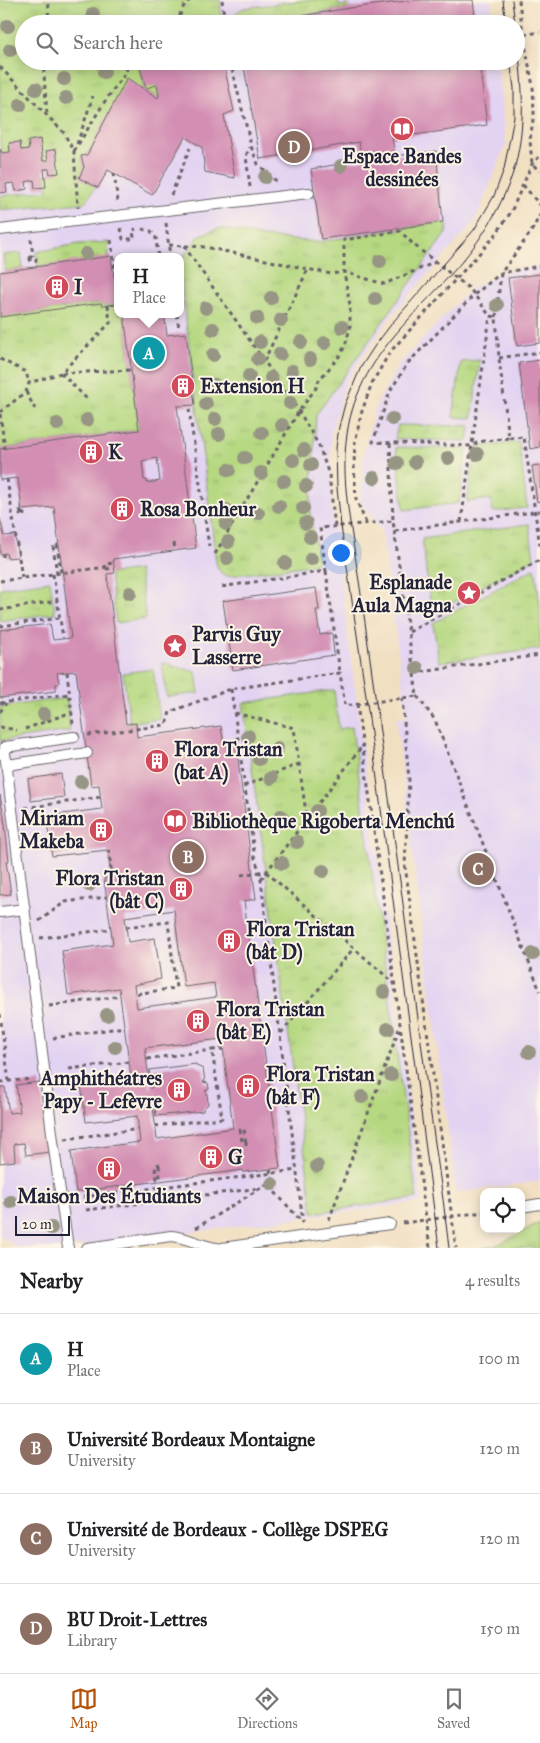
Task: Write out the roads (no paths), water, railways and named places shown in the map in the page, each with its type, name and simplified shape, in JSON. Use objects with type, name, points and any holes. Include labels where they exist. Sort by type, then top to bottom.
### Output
[{"type":"lane","points":[[0,230],[310,193]]},
{"type":"lane","points":[[68,1248],[7,765],[3,753],[5,747],[74,737]]},
{"type":"lane","points":[[7,765],[87,753]]},
{"type":"lane","points":[[0,912],[25,909]]},
{"type":"lane","points":[[525,1206],[540,1204]]},
{"type":"lane","points":[[222,1248],[390,1224]]},
{"type":"lane","points":[[87,1248],[171,1236],[182,1237],[205,1246],[217,1248]]},
{"type":"tram line","points":[[503,0],[505,15]]},
{"type":"tram line","points":[[512,0],[514,15]]},
{"type":"tram line","points":[[439,1248],[367,703],[341,526],[337,488],[336,448],[345,404],[361,367],[393,322],[474,230],[494,196],[504,169],[514,117],[514,88],[511,70]]},
{"type":"tram line","points":[[449,1248],[363,605],[348,510],[345,449],[355,402],[367,375],[383,350],[402,327],[464,260],[497,210],[509,184],[519,149],[522,116],[520,70]]},
{"type":"place","name":"Espace Bandes dessinées","points":[[402,129]]},
{"type":"place","name":"BU Droit-Lettres","points":[[294,147]]},
{"type":"place","name":"I","points":[[57,287]]},
{"type":"place","name":"H","points":[[149,353]]},
{"type":"place","name":"Extension H","points":[[183,386]]},
{"type":"place","name":"K","points":[[91,452]]},
{"type":"place","name":"Rosa Bonheur","points":[[122,509]]},
{"type":"place","name":"Esplanade Aula Magna","points":[[469,593]]},
{"type":"place","name":"Parvis Guy Lasserre","points":[[175,646]]},
{"type":"place","name":"Flora Tristan (bat A)","points":[[157,761]]},
{"type":"place","name":"Bibliothèque Rigoberta Menchú","points":[[175,821]]},
{"type":"place","name":"Miriam Makeba","points":[[101,830]]},
{"type":"place","name":"Université Bordeaux Montaigne","points":[[188,857]]},
{"type":"place","name":"Université de Bordeaux - Collège DSPEG","points":[[478,869]]},
{"type":"place","name":"Flora Tristan (bât C)","points":[[181,889]]},
{"type":"place","name":"Flora Tristan (bât D)","points":[[229,941]]},
{"type":"place","name":"Flora Tristan (bât E)","points":[[198,1021]]},
{"type":"place","name":"Flora Tristan (bât F)","points":[[248,1086]]},
{"type":"place","name":"Amphithéatres Papy - Lefèvre","points":[[179,1090]]},
{"type":"place","name":"G","points":[[211,1157]]},
{"type":"place","name":"Maison Des Étudiants","points":[[109,1169]]}]
